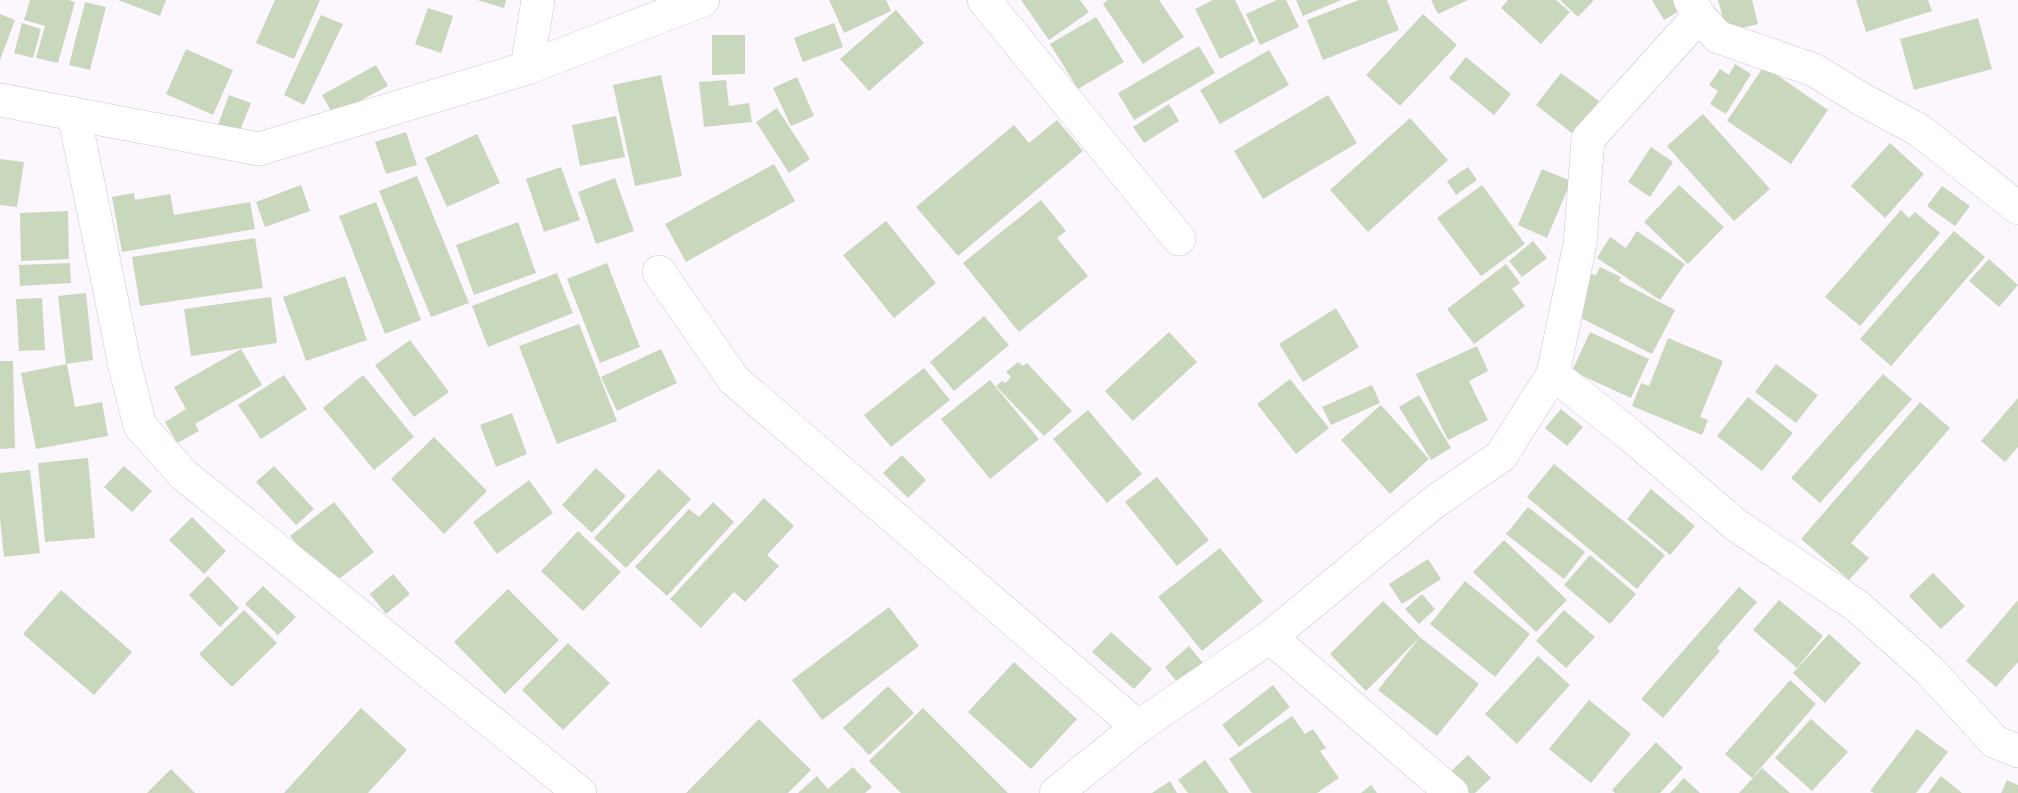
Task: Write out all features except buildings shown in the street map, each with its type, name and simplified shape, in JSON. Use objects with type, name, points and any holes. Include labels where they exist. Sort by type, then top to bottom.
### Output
[{"type":"street","points":[[527,68],[538,0]]},
{"type":"street","points":[[0,100],[259,149],[527,68],[703,0]]},
{"type":"street","points":[[984,0],[1179,238]]},
{"type":"street","points":[[1056,793],[1138,727],[1270,637],[1433,503],[1502,456],[1553,375],[1580,244],[1588,139],[1694,8],[1718,37],[1814,70],[1919,130],[2018,208]]},
{"type":"street","points":[[74,114],[125,366],[140,426],[184,475],[580,793]]},
{"type":"street","points":[[659,272],[734,380],[1138,727]]},
{"type":"street","points":[[1553,375],[1629,434],[1736,525],[1857,606],[1930,671],[1995,742],[2018,751]]},
{"type":"street","points":[[1270,637],[1452,793]]}]
